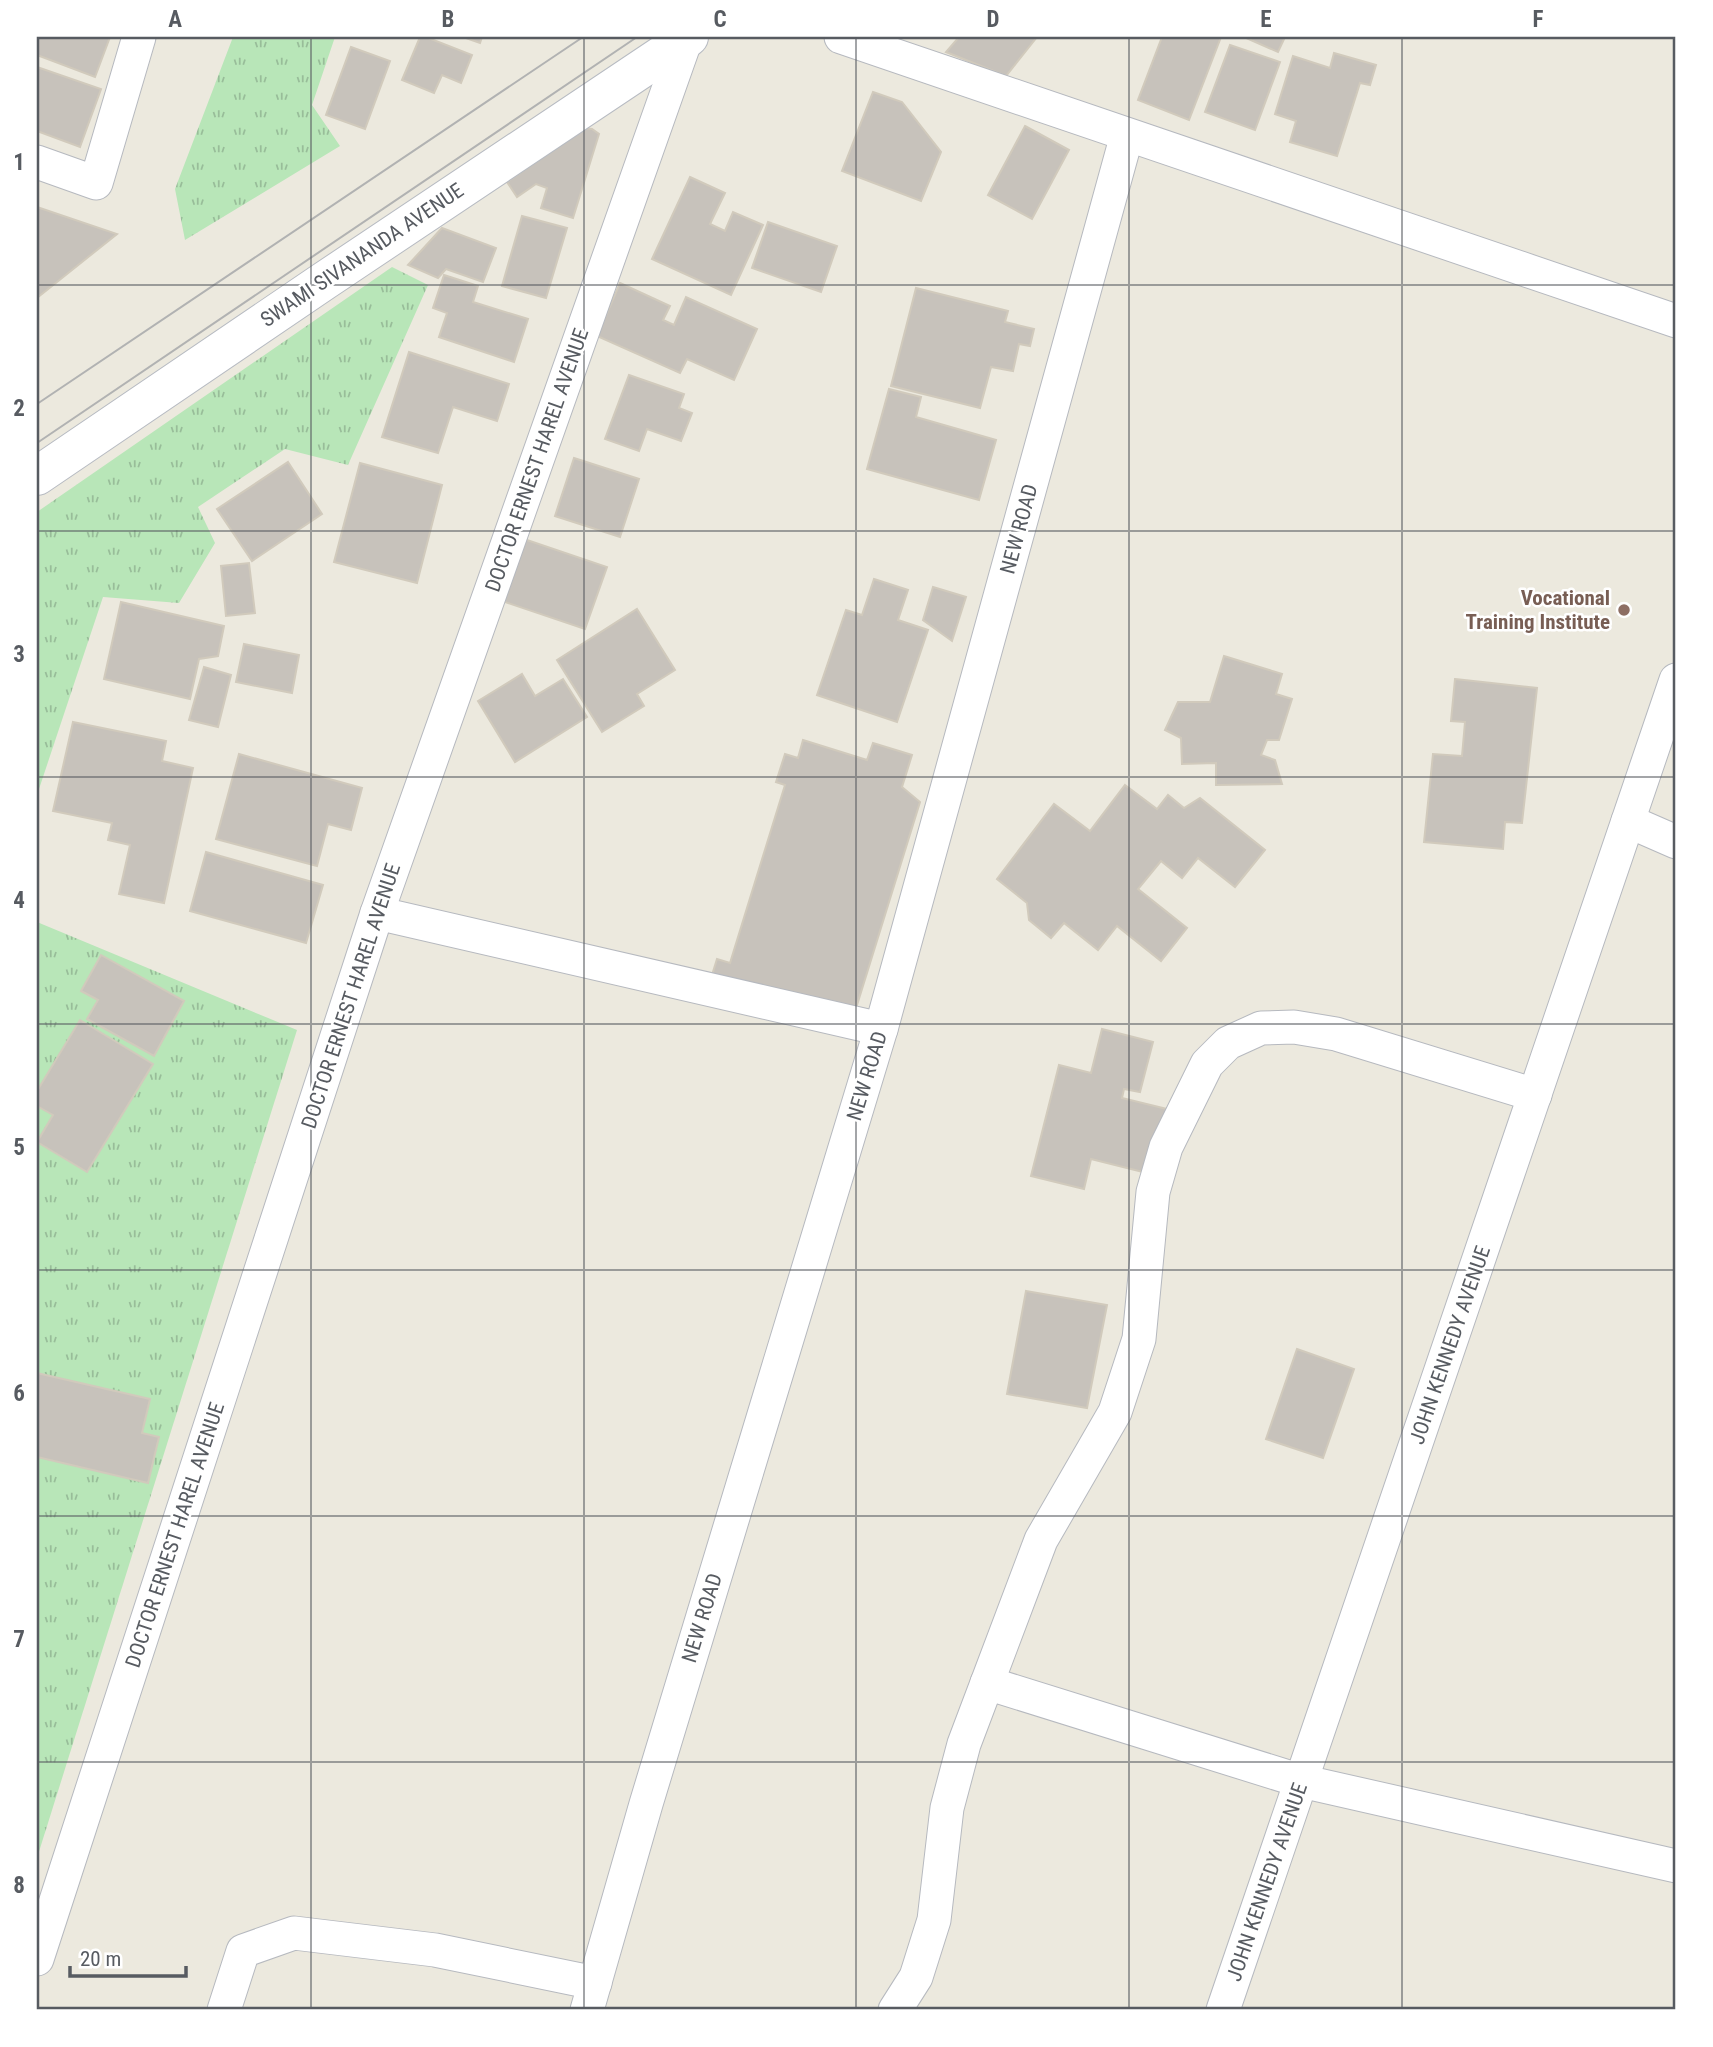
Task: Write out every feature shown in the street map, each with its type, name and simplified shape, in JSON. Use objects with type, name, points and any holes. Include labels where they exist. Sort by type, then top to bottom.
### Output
[{"type":"street","points":[[37,162],[96,183],[139,37]]},
{"type":"street","points":[[841,37],[1676,321]]},
{"type":"street","name":"SWAMI SIVANANDA AVENUE","points":[[37,476],[687,38]]},
{"type":"street","name":"DOCTOR ERNEST HAREL AVENUE","points":[[37,1959],[377,913],[687,38]]},
{"type":"street","name":"NEW ROAD","points":[[591,1997],[646,1804],[881,1029],[1127,135]]},
{"type":"street","name":"JOHN KENNEDY AVENUE","points":[[1223,2010],[1676,680]]},
{"type":"street","points":[[1628,821],[1676,842]]},
{"type":"street","points":[[377,913],[881,1029]]},
{"type":"street","points":[[895,2010],[916,1976],[934,1920],[947,1808],[964,1744],[1041,1540],[1115,1412],[1139,1339],[1153,1192],[1166,1147],[1207,1064],[1228,1043],[1261,1028],[1294,1027],[1336,1034],[1535,1095]]},
{"type":"street","points":[[987,1683],[1301,1781],[1676,1866]]},
{"type":"street","points":[[224,2010],[243,1951],[294,1934],[435,1950],[591,1997]]},
{"type":"green space","points":[[233,37],[335,37],[312,105],[340,146],[185,240],[175,189]]},
{"type":"green space","points":[[392,267],[428,285],[348,465],[285,449],[198,507],[215,543],[179,603],[103,597],[37,795],[37,512]]},
{"type":"green space","points":[[37,922],[297,1030],[37,1858]]},
{"type":"building","points":[[37,37],[110,37],[95,77],[37,55]]},
{"type":"building","points":[[420,37],[472,55],[461,83],[442,75],[434,93],[402,80]]},
{"type":"building","points":[[463,37],[482,37],[480,43]]},
{"type":"building","points":[[959,37],[1037,37],[1006,76],[946,52]]},
{"type":"building","points":[[1162,37],[1221,37],[1189,120],[1138,100]]},
{"type":"building","points":[[1244,37],[1285,37],[1278,52]]},
{"type":"building","points":[[1230,45],[1280,62],[1255,130],[1205,112]]},
{"type":"building","points":[[351,47],[390,61],[365,129],[326,115]]},
{"type":"building","points":[[1334,53],[1376,65],[1370,85],[1360,83],[1337,156],[1290,142],[1296,121],[1275,114],[1293,56],[1330,68]]},
{"type":"building","points":[[37,67],[101,89],[80,147],[37,131]]},
{"type":"building","points":[[873,92],[902,102],[941,152],[921,201],[842,171]]},
{"type":"building","points":[[1025,126],[1069,150],[1032,219],[988,195]]},
{"type":"building","points":[[584,128],[599,134],[573,218],[541,208],[547,188],[536,184],[517,197],[507,182]]},
{"type":"building","points":[[690,177],[725,193],[710,224],[725,231],[733,212],[763,225],[731,295],[652,259]]},
{"type":"building","points":[[37,207],[117,234],[37,298]]},
{"type":"building","points":[[522,216],[567,228],[546,298],[502,286]]},
{"type":"building","points":[[768,222],[837,246],[821,292],[752,268]]},
{"type":"building","points":[[442,228],[496,248],[483,282],[446,269],[438,278],[408,265]]},
{"type":"building","points":[[444,275],[478,286],[473,302],[528,319],[514,362],[439,337],[447,313],[433,308]]},
{"type":"building","points":[[620,283],[670,306],[663,320],[674,325],[686,297],[757,329],[734,380],[687,359],[680,373],[597,336]]},
{"type":"building","points":[[916,288],[1008,311],[1005,322],[1034,329],[1030,346],[1019,344],[1013,371],[991,367],[980,408],[891,386]]},
{"type":"building","points":[[409,352],[509,384],[497,421],[453,407],[438,453],[382,437]]},
{"type":"building","points":[[629,375],[684,394],[679,408],[692,413],[681,441],[647,429],[639,451],[605,439]]},
{"type":"building","points":[[889,389],[921,397],[916,417],[996,440],[979,500],[867,469]]},
{"type":"building","points":[[574,458],[639,479],[620,537],[555,516]]},
{"type":"building","points":[[288,462],[322,514],[252,561],[217,509]]},
{"type":"building","points":[[360,463],[442,485],[417,583],[334,562]]},
{"type":"building","points":[[524,539],[607,567],[585,629],[502,601]]},
{"type":"building","points":[[249,563],[255,613],[226,616],[221,566]]},
{"type":"building","points":[[874,579],[908,590],[898,620],[928,630],[897,722],[817,695],[846,610],[862,615]]},
{"type":"building","points":[[933,587],[966,597],[952,641],[923,620]]},
{"type":"building","points":[[121,602],[224,626],[218,656],[199,659],[190,699],[104,679]]},
{"type":"building","points":[[637,609],[675,670],[637,694],[644,706],[602,732],[557,660]]},
{"type":"building","points":[[244,644],[299,655],[292,693],[236,682]]},
{"type":"building","points":[[1224,656],[1282,674],[1276,694],[1292,699],[1279,740],[1267,740],[1261,755],[1275,760],[1282,784],[1216,785],[1216,763],[1182,764],[1181,738],[1165,730],[1178,702],[1210,702]]},
{"type":"building","points":[[204,667],[231,675],[218,727],[189,720]]},
{"type":"building","points":[[522,674],[535,696],[563,679],[587,717],[515,762],[478,701]]},
{"type":"building","points":[[1455,679],[1537,688],[1522,823],[1505,822],[1503,849],[1424,842],[1433,754],[1462,756],[1465,722],[1451,721]]},
{"type":"building","points":[[73,722],[166,741],[162,761],[193,768],[164,903],[119,894],[130,845],[108,840],[112,823],[53,811]]},
{"type":"building","points":[[803,740],[867,760],[873,743],[912,755],[902,787],[920,802],[853,1018],[712,975],[717,959],[730,963],[785,785],[776,782],[785,754],[798,758]]},
{"type":"building","points":[[239,754],[362,788],[351,830],[328,824],[317,866],[216,839]]},
{"type":"building","points":[[1125,785],[1157,809],[1168,795],[1184,808],[1200,798],[1265,850],[1235,887],[1198,858],[1182,878],[1161,861],[1138,889],[1187,928],[1161,961],[1117,926],[1098,950],[1064,923],[1051,938],[1029,920],[1027,903],[997,879],[1054,804],[1090,831]]},
{"type":"building","points":[[206,852],[323,885],[306,943],[190,911]]},
{"type":"building","points":[[101,955],[184,1001],[154,1056],[87,1019],[98,1000],[81,991]]},
{"type":"building","points":[[80,1020],[153,1064],[87,1172],[37,1142],[53,1115],[37,1106],[37,1091]]},
{"type":"building","points":[[1102,1029],[1153,1042],[1140,1092],[1124,1089],[1122,1098],[1167,1109],[1151,1174],[1091,1159],[1084,1189],[1031,1176],[1059,1065],[1091,1073]]},
{"type":"building","points":[[1026,1291],[1107,1305],[1087,1408],[1007,1394]]},
{"type":"building","points":[[1297,1349],[1354,1369],[1323,1458],[1266,1439]]},
{"type":"building","points":[[37,1373],[150,1399],[142,1433],[159,1437],[148,1483],[37,1457]]},
{"type":"tram line","points":[[37,404],[583,37]]},
{"type":"tram line","points":[[37,443],[637,37]]},
{"type":"place","name":"Vocational Training Institute","points":[[1624,610]]}]
